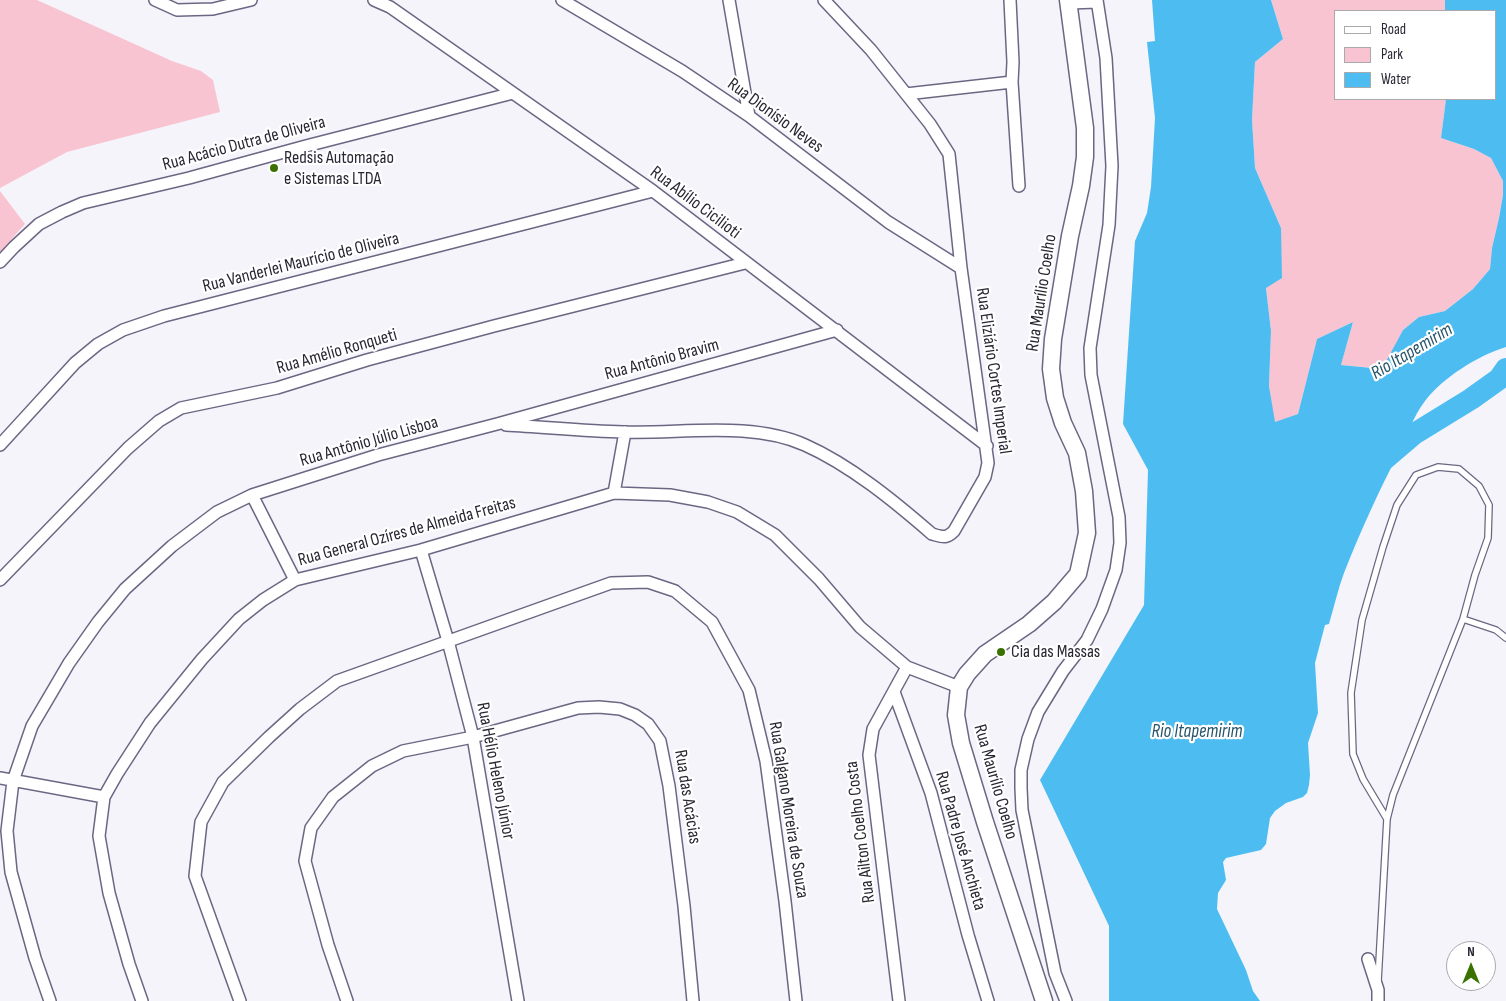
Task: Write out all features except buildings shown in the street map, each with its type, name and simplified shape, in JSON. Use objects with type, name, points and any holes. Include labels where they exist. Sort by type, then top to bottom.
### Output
[{"type":"main road","name":"Rua Maurílio Coelho","points":[[1044,1001],[985,822],[961,743],[956,716],[959,687],[984,654],[1029,624],[1066,590],[1078,574],[1087,532],[1084,491],[1077,453],[1063,423],[1055,398],[1051,369],[1053,339],[1070,236],[1082,186],[1085,157],[1085,128],[1069,2]]},
{"type":"street","points":[[155,0],[177,10],[213,8],[251,0]]},
{"type":"street","name":"Rua Abílio Cicilioti","points":[[374,0],[390,7],[653,191],[987,446]]},
{"type":"street","name":"Rua Dionísio Neves","points":[[562,0],[682,71],[749,116],[888,222],[961,268]]},
{"type":"street","points":[[729,0],[749,116]]},
{"type":"street","points":[[1010,0],[1012,82],[1019,186]]},
{"type":"street","points":[[1066,1001],[1055,973],[1022,810],[1021,770],[1028,740],[1038,712],[1063,671],[1087,640],[1102,609],[1116,570],[1120,543],[1119,516],[1090,357],[1096,303],[1109,225],[1112,166],[1106,58],[1097,1],[1069,2]]},
{"type":"street","name":"Rua Eliziário Cortes Imperial","points":[[496,424],[625,432],[687,430],[762,432],[803,444],[845,466],[932,534],[942,537],[948,536],[954,531],[986,477],[988,462],[961,268],[949,154],[930,124],[871,50],[829,3]]},
{"type":"street","points":[[906,94],[1012,82]]},
{"type":"street","name":"Rua Acácio Dutra de Oliveira","points":[[0,262],[39,224],[83,203],[189,178],[513,93]]},
{"type":"street","name":"Rua Vanderlei Maurício de Oliveira","points":[[0,445],[75,363],[98,344],[123,330],[164,316],[653,191]]},
{"type":"street","name":"Rua Amélio Ronqueti","points":[[0,580],[128,448],[160,421],[181,408],[277,388],[368,360],[485,328],[745,262]]},
{"type":"street","name":"Rua Antônio Bravim","points":[[496,424],[837,330]]},
{"type":"street","name":"Rua Antônio Júlio Lisboa","points":[[50,1001],[35,958],[11,872],[7,831],[13,781],[32,726],[69,663],[98,622],[125,589],[172,546],[217,512],[252,496],[378,455],[496,424]]},
{"type":"street","points":[[614,493],[625,432]]},
{"type":"street","name":"Rua General Ozíres de Almeida Freitas","points":[[142,1001],[129,964],[109,893],[100,836],[104,797],[150,723],[202,659],[239,619],[295,580],[421,550],[614,493],[670,495],[708,502],[736,512],[774,536],[819,579],[860,627],[907,667],[959,687]]},
{"type":"street","points":[[252,496],[295,580]]},
{"type":"street","name":"Rua Hélio Heleno Júnior","points":[[421,550],[448,641],[473,737],[518,1001]]},
{"type":"street","name":"Rua Galgano Moreira de Souza","points":[[240,1001],[195,876],[201,822],[223,782],[300,709],[336,681],[611,582],[648,582],[675,591],[712,622],[749,690],[766,761],[785,900],[796,1001]]},
{"type":"street","name":"Rua Ailton Coelho Costa","points":[[899,1001],[868,755],[873,730],[907,667]]},
{"type":"street","name":"Rua Padre José Anchieta","points":[[894,692],[931,793],[968,935],[988,1001]]},
{"type":"street","name":"Rua das Acácias","points":[[347,1001],[328,945],[305,861],[311,828],[333,797],[372,766],[403,751],[473,737],[578,708],[599,706],[620,709],[635,715],[648,724],[660,741],[669,786],[684,906],[693,1001]]},
{"type":"street","points":[[0,778],[104,797]]},
{"type":"street","points":[[1368,959],[1378,995]]},
{"type":"lane","points":[[1378,995],[1387,819],[1393,795],[1463,619],[1488,538],[1489,505],[1479,486],[1459,469],[1438,467],[1416,475],[1397,505],[1382,547],[1362,620],[1351,693],[1353,754],[1363,779],[1387,819]]},
{"type":"lane","points":[[1463,619],[1496,630],[1506,638]]},
{"type":"green space","points":[[0,0],[37,0],[172,61],[201,71],[213,80],[220,112],[67,152],[0,188]]},
{"type":"green space","points":[[1271,0],[1445,0],[1445,10],[1334,10],[1334,100],[1446,100],[1441,138],[1474,149],[1491,158],[1503,181],[1503,195],[1492,248],[1490,269],[1473,289],[1445,311],[1419,317],[1403,330],[1383,369],[1341,365],[1353,322],[1317,339],[1298,414],[1274,423],[1269,386],[1271,331],[1266,288],[1281,228],[1255,168],[1252,120],[1255,62],[1283,39]]},
{"type":"green space","points":[[0,191],[25,224],[0,252]]},
{"type":"water","name":"Rio Itapemirim","points":[[1152,0],[1271,0],[1283,39],[1255,62],[1252,120],[1255,168],[1281,228],[1282,278],[1266,288],[1271,331],[1269,386],[1275,422],[1298,414],[1317,339],[1353,322],[1341,365],[1382,369],[1403,330],[1419,317],[1445,311],[1473,289],[1490,269],[1492,248],[1503,195],[1503,181],[1491,158],[1474,149],[1441,138],[1446,100],[1496,100],[1496,10],[1445,10],[1445,0],[1506,0],[1506,347],[1484,356],[1451,376],[1432,392],[1417,413],[1363,527],[1342,579],[1329,624],[1325,625],[1315,663],[1318,713],[1308,743],[1310,775],[1307,793],[1303,797],[1286,803],[1275,811],[1270,818],[1266,844],[1261,850],[1226,858],[1223,862],[1226,880],[1218,893],[1217,909],[1246,970],[1253,991],[1260,1001],[1109,1001],[1109,926],[1040,780],[1144,605],[1148,470],[1123,424],[1135,241],[1147,213],[1151,187],[1155,118],[1147,42],[1155,41]]},
{"type":"waterway","name":"Rio Itapemirim","points":[[1380,463],[1414,434],[1471,399],[1499,379],[1506,369]]},
{"type":"place","name":"Redsis Automação e Sistemas LTDA","points":[[274,168]]},
{"type":"place","name":"Cia das Massas","points":[[1001,652]]}]
